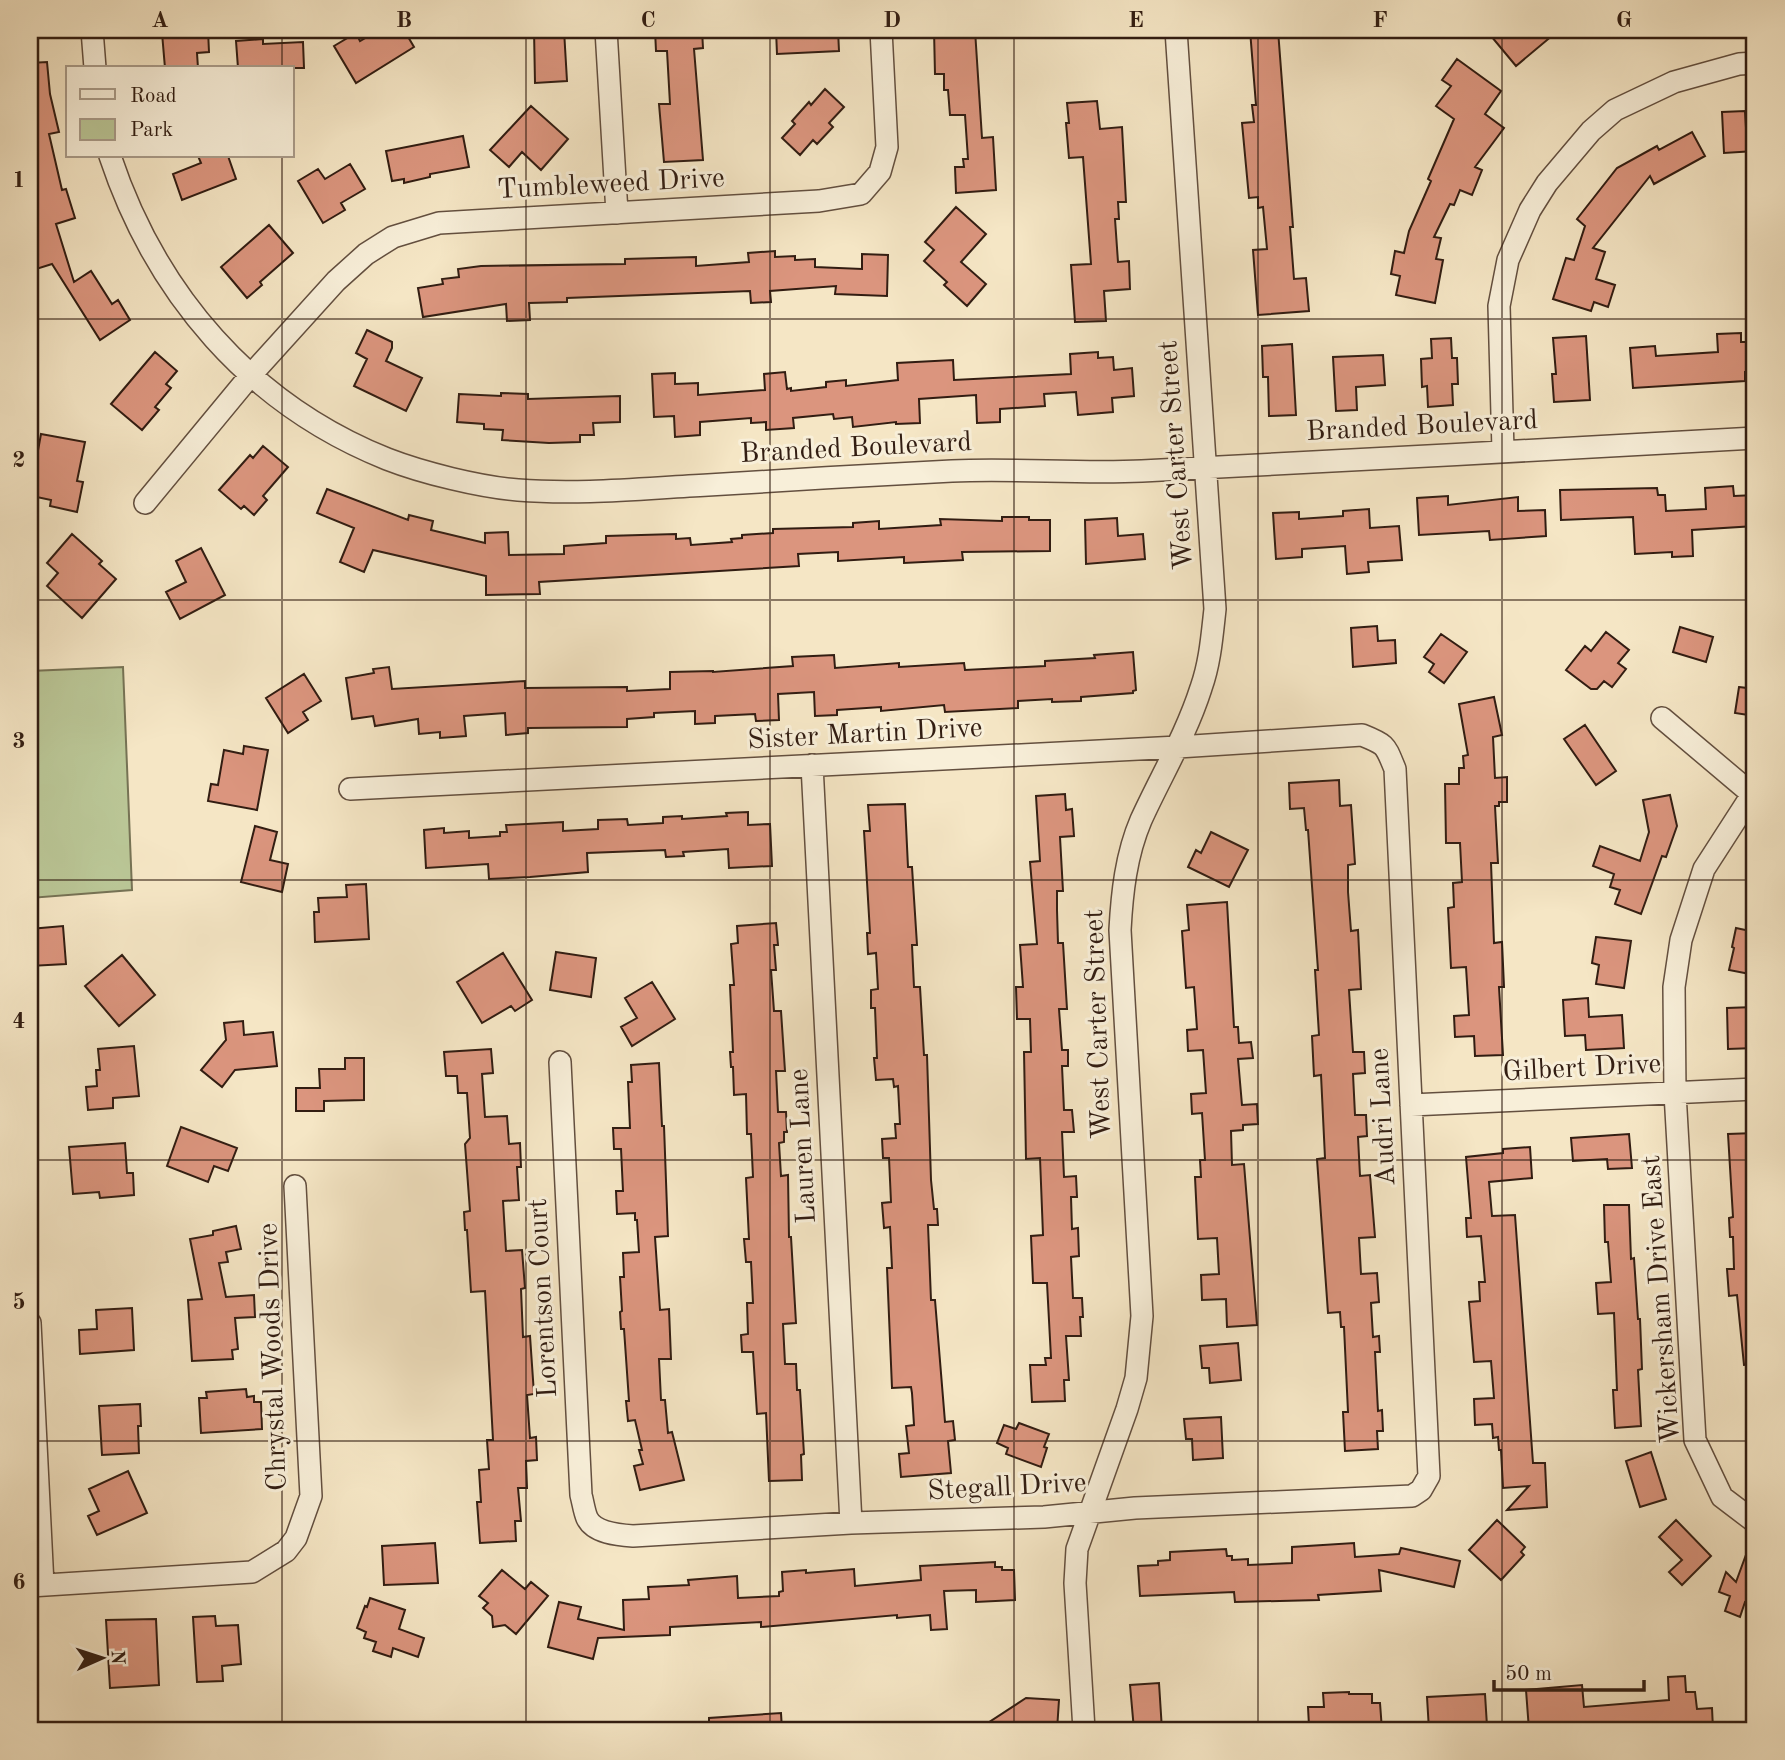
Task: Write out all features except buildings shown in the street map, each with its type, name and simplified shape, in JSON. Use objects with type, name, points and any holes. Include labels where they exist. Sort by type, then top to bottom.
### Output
[{"type":"street","points":[[92,30],[95,66]]},
{"type":"street","points":[[606,30],[617,213]]},
{"type":"street","name":"Tumbleweed Drive","points":[[145,503],[250,376],[336,281],[366,254],[393,237],[439,223],[819,201],[861,194],[880,172],[887,147],[881,30]]},
{"type":"street","name":"West Carter Street","points":[[1084,1730],[1075,1583],[1077,1549],[1136,1378],[1142,1316],[1120,930],[1122,894],[1140,822],[1178,747],[1202,688],[1210,653],[1215,609],[1176,30]]},
{"type":"street","points":[[1503,451],[1499,306],[1508,260],[1530,210],[1547,183],[1591,131],[1615,110],[1674,82],[1739,64],[1755,63]]},
{"type":"street","name":"Branded Boulevard","points":[[111,158],[122,190],[160,268],[182,302],[250,376],[310,421],[386,458],[431,474],[517,490],[609,490],[959,471],[1138,471],[1755,438]]},
{"type":"street","points":[[1662,718],[1753,792]]},
{"type":"street","name":"Sister Martin Drive","points":[[351,789],[1178,747],[1362,735],[1381,742]]},
{"type":"street","name":"Audri Lane","points":[[1381,742],[1395,769],[1430,1464],[1429,1476],[1421,1490]]},
{"type":"street","name":"Lauren Lane","points":[[812,765],[851,1523]]},
{"type":"street","name":"Wickersham Drive East","points":[[1753,792],[1704,869],[1681,940],[1674,987],[1675,1093],[1695,1440],[1722,1497],[1755,1522]]},
{"type":"street","name":"Lorentson Court","points":[[560,1062],[581,1495],[587,1518],[596,1528]]},
{"type":"street","name":"Gilbert Drive","points":[[1411,1105],[1755,1089]]},
{"type":"street","name":"Chrystal Woods Drive","points":[[36,1586],[252,1572],[286,1551],[296,1538],[311,1496],[295,1186]]},
{"type":"street","points":[[30,1323],[36,1586]]},
{"type":"street","name":"Stegall Drive","points":[[596,1528],[616,1535],[633,1536],[851,1523],[1044,1517],[1090,1511],[1412,1496],[1421,1490]]},
{"type":"green space","points":[[123,667],[132,890],[30,898],[30,671]]}]
